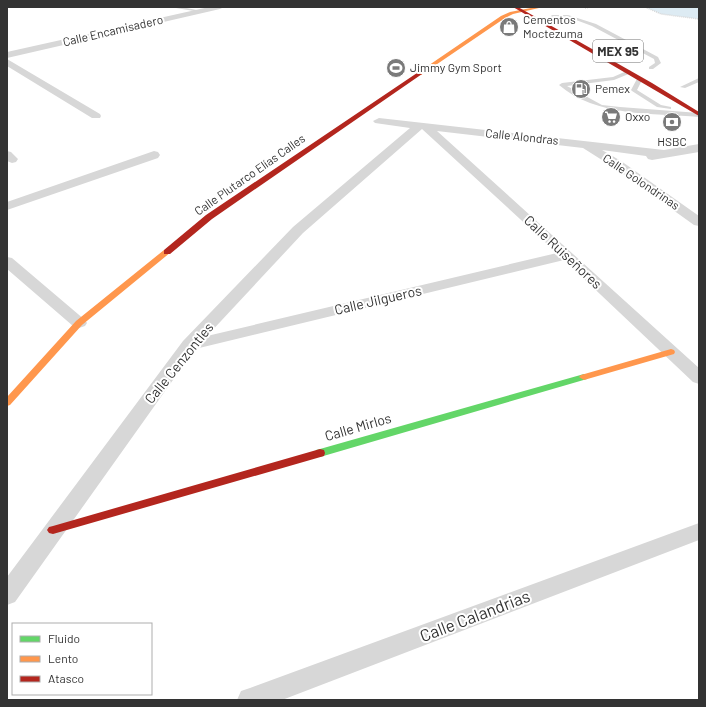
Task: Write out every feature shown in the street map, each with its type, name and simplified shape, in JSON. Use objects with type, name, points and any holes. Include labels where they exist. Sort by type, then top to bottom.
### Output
[{"type":"street","name":"Calle Encamisadero","points":[[7,55],[220,7]]},
{"type":"street","name":"Calle Plutarco Elías Calles","points":[[7,402],[79,323],[215,213],[503,17],[518,9],[538,7]]},
{"type":"street","name":"MEX 95","points":[[538,7],[578,30]]},
{"type":"street","name":"MEX 95","points":[[518,9],[640,78],[699,114]]},
{"type":"street","points":[[7,62],[96,116]]},
{"type":"street","points":[[650,84],[664,81]]},
{"type":"street","points":[[680,85],[694,94]]},
{"type":"street","name":"Calle Alondras","points":[[380,121],[664,154]]},
{"type":"street","name":"Calle Ruiseñores","points":[[422,127],[567,255],[699,378]]},
{"type":"street","name":"Calle Cenzontles","points":[[7,595],[189,345],[298,230],[422,127]]},
{"type":"street","name":"Calle Golondrinas","points":[[582,144],[617,164],[699,222]]},
{"type":"street","points":[[617,164],[699,148]]},
{"type":"street","points":[[7,206],[154,155]]},
{"type":"street","name":"Calle Jilgueros","points":[[189,345],[567,255]]},
{"type":"street","points":[[7,261],[79,323]]},
{"type":"street","name":"Calle Mirlos","points":[[53,530],[670,352]]},
{"type":"street","name":"Calle Calandrias","points":[[250,700],[699,532]]},
{"type":"lane","points":[[172,7],[200,12]]},
{"type":"lane","points":[[552,16],[568,16],[594,25],[656,58],[658,63],[651,69]]},
{"type":"lane","points":[[629,72],[614,78],[562,85],[601,106],[620,109],[699,114]]},
{"type":"lane","points":[[640,78],[634,90],[659,106],[699,114]]},
{"type":"lane","points":[[680,85],[699,80]]},
{"type":"path","points":[[594,7],[622,7]]},
{"type":"path","points":[[645,7],[660,14],[699,19]]},
{"type":"shaded area","points":[[645,7],[699,7],[699,19],[661,14]]},
{"type":"traffic: fast","points":[[320,453],[584,377]]},
{"type":"traffic: slow","points":[[419,74],[503,17],[512,13],[537,8]]},
{"type":"traffic: slow","points":[[7,403],[79,323],[167,252]]},
{"type":"traffic: slow","points":[[584,377],[671,352]]},
{"type":"traffic: jam","points":[[515,7],[650,84],[699,114]]},
{"type":"traffic: jam","points":[[167,252],[209,217],[419,74]]},
{"type":"traffic: jam","points":[[53,530],[320,453]]},
{"type":"place","name":"Cementos Moctezuma","points":[[509,27]]},
{"type":"place","name":"Jimmy Gym Sport","points":[[396,68]]},
{"type":"place","name":"Pemex","points":[[581,89]]},
{"type":"place","name":"Oxxo","points":[[611,117]]},
{"type":"place","name":"HSBC","points":[[672,122]]}]
